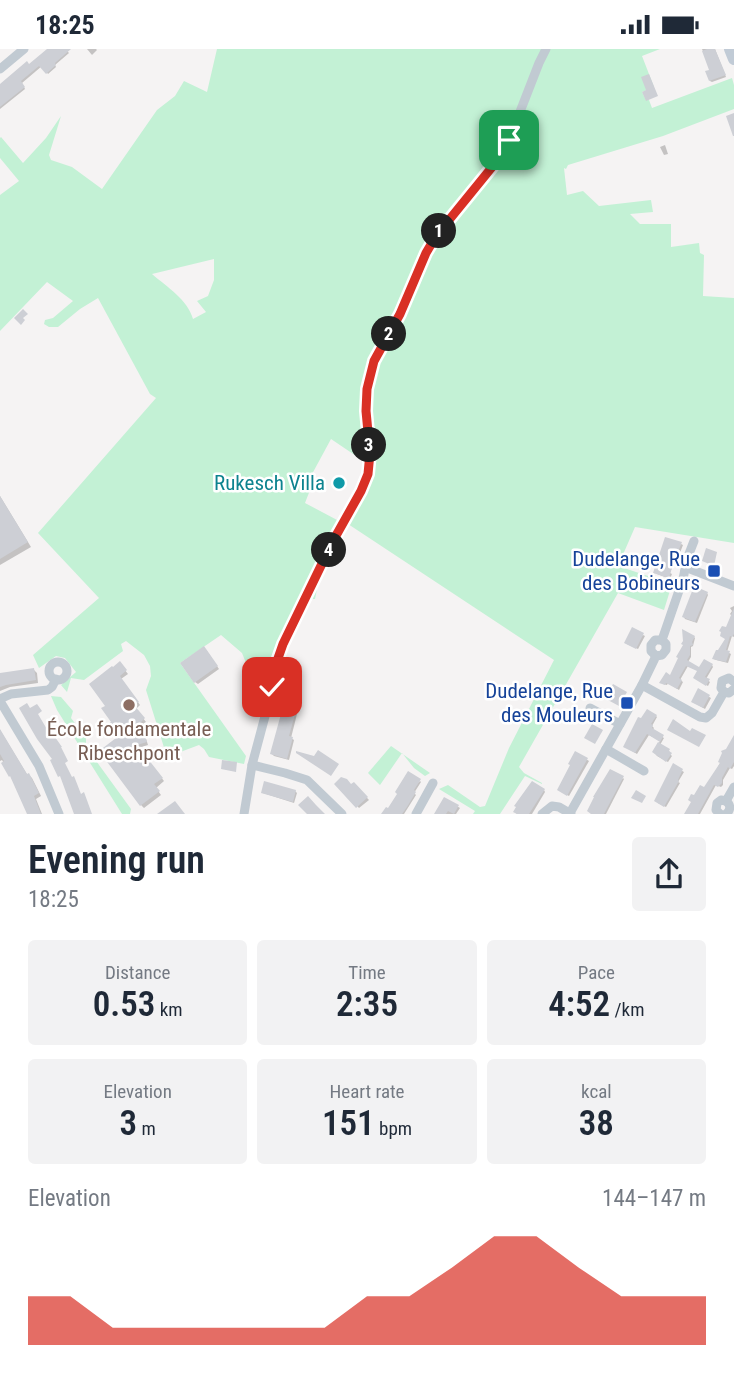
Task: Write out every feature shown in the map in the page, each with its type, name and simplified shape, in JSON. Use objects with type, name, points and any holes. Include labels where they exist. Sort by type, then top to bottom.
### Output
[{"type":"main road","points":[[730,49],[734,58]]},
{"type":"street","points":[[0,69],[24,49]]},
{"type":"street","points":[[244,814],[252,765],[283,644],[368,474],[370,453],[367,389],[374,361],[400,314],[436,236],[497,161],[509,140],[547,49]]},
{"type":"street","points":[[542,814],[551,806],[571,814],[656,656],[662,655],[666,650],[666,644],[662,640],[694,541]]},
{"type":"street","points":[[685,567],[734,586]]},
{"type":"street","points":[[642,685],[699,717],[706,718],[729,691],[720,685],[722,681],[729,678],[734,681]]},
{"type":"street","points":[[56,679],[48,690],[11,694],[0,700],[39,766],[59,814]]},
{"type":"street","points":[[590,708],[620,725]]},
{"type":"street","points":[[606,749],[644,771]]},
{"type":"street","points":[[252,765],[307,780],[342,814]]},
{"type":"street","points":[[416,814],[433,783]]},
{"type":"street","points":[[726,801],[734,787]]},
{"type":"street","points":[[720,814],[716,810],[717,803],[721,800],[730,806],[726,814]]},
{"type":"green space","points":[[217,49],[546,49],[512,129],[495,160],[439,236],[482,186],[501,158],[548,49],[660,49],[642,56],[654,87],[642,92],[652,108],[732,78],[734,109],[663,136],[564,168],[567,195],[583,191],[599,206],[651,200],[653,212],[630,214],[640,224],[671,224],[671,247],[699,243],[700,253],[704,255],[703,296],[734,298],[734,543],[635,527],[618,566],[672,584],[664,610],[618,593],[519,767],[542,784],[525,776],[500,814],[473,814],[475,811],[439,789],[448,785],[480,807],[485,806],[509,748],[554,660],[348,524],[319,579],[315,599],[310,599],[282,660],[278,676],[271,674],[265,703],[261,678],[248,668],[242,653],[221,635],[180,663],[246,756],[244,764],[209,757],[199,745],[167,757],[146,690],[151,676],[150,666],[144,655],[126,641],[121,644],[123,651],[84,680],[71,678],[67,692],[61,685],[76,672],[65,658],[56,656],[39,668],[33,655],[99,598],[38,533],[156,398],[150,394],[98,298],[58,327],[49,327],[44,324],[45,320],[53,318],[73,301],[47,282],[0,331],[0,195],[19,181],[0,158],[0,138],[23,163],[46,138],[61,116],[49,155],[51,160],[72,167],[102,189],[157,110],[175,96],[184,81],[207,92]],"holes":[[[214,259],[214,280],[208,296],[197,301],[206,312],[193,319],[182,300],[152,274]],[[331,439],[365,462],[359,485],[339,521],[305,503],[310,490],[305,487]]]},
{"type":"green space","points":[[51,696],[61,697],[73,711],[71,718],[86,738],[86,747],[131,809],[130,814],[122,814]]},
{"type":"green space","points":[[391,746],[402,753],[380,785],[368,773]]},
{"type":"green space","points":[[403,754],[430,773],[425,776],[414,768]]},
{"type":"building","points":[[47,49],[71,49],[46,74],[39,66],[21,81],[25,87],[0,107],[0,84],[27,61],[29,64]]},
{"type":"building","points":[[715,49],[726,75],[709,81],[705,71],[709,70],[702,51]]},
{"type":"building","points":[[649,74],[658,96],[646,101],[642,92],[646,90],[641,77]]},
{"type":"building","points":[[734,113],[734,136],[733,136],[726,116]]},
{"type":"building","points":[[23,309],[28,314],[21,325],[14,318]]},
{"type":"building","points":[[0,496],[28,542],[0,559]]},
{"type":"building","points":[[665,537],[682,542],[669,578],[653,573]]},
{"type":"building","points":[[706,548],[717,552],[714,566],[702,561]]},
{"type":"building","points":[[694,586],[708,592],[695,622],[682,617]]},
{"type":"building","points":[[734,608],[734,634],[730,636],[726,650],[730,651],[726,662],[712,659],[725,639],[720,636],[719,631],[722,626],[726,627]]},
{"type":"building","points":[[632,627],[644,633],[636,649],[624,643]]},
{"type":"building","points":[[682,629],[695,636],[687,660],[699,667],[704,659],[713,664],[705,677],[710,679],[706,686],[693,678],[697,671],[686,666],[679,678],[682,680],[677,689],[666,683],[659,683],[666,672],[670,675],[678,658],[676,657],[683,645]]},
{"type":"building","points":[[204,646],[218,666],[194,683],[180,663]]},
{"type":"building","points":[[120,661],[127,670],[120,676],[139,702],[134,705],[145,718],[140,723],[147,742],[137,745],[163,778],[154,784],[160,791],[140,806],[99,751],[116,738],[106,725],[111,722],[101,708],[105,706],[89,684]]},
{"type":"building","points":[[34,668],[36,680],[0,687],[0,673]]},
{"type":"building","points":[[613,684],[627,692],[619,706],[606,699]]},
{"type":"building","points":[[698,688],[710,695],[703,708],[691,702]]},
{"type":"building","points":[[27,703],[30,708],[37,704],[42,711],[38,714],[62,747],[68,761],[65,763],[81,794],[84,792],[92,814],[74,814],[60,776],[58,777],[50,760],[52,759],[19,708]]},
{"type":"building","points":[[284,703],[297,707],[289,736],[293,737],[287,759],[270,754]]},
{"type":"building","points":[[647,709],[657,715],[651,724],[652,728],[664,735],[660,742],[647,734],[635,753],[623,747],[638,717],[641,718]]},
{"type":"building","points":[[673,719],[690,731],[692,728],[706,735],[699,747],[667,730]]},
{"type":"building","points":[[592,724],[603,730],[595,744],[584,738]]},
{"type":"building","points":[[0,729],[39,793],[34,796],[41,814],[27,814],[10,776],[1,763],[4,761],[0,754]]},
{"type":"building","points":[[734,735],[734,762],[730,769],[728,767],[722,783],[718,787],[714,785],[698,814],[684,814],[691,802],[688,800],[691,794],[694,795],[700,785],[704,787],[720,763],[721,751],[726,749]]},
{"type":"building","points":[[658,742],[672,753],[666,762],[652,752]]},
{"type":"building","points":[[318,750],[339,764],[331,776],[296,753],[314,756]]},
{"type":"building","points":[[575,751],[588,758],[567,796],[557,790]]},
{"type":"building","points":[[222,760],[237,762],[236,772],[221,769]]},
{"type":"building","points":[[673,763],[683,769],[664,807],[654,801]]},
{"type":"building","points":[[610,769],[624,776],[604,814],[591,814],[587,811]]},
{"type":"building","points":[[408,771],[421,779],[407,807],[402,814],[381,814],[397,794],[395,792]]},
{"type":"building","points":[[341,777],[351,784],[354,782],[368,797],[356,808],[334,784]]},
{"type":"building","points":[[264,781],[296,790],[293,802],[261,793]]},
{"type":"building","points":[[532,781],[545,789],[529,814],[513,812],[516,807],[514,806]]},
{"type":"building","points":[[636,790],[646,796],[642,803],[631,798]]},
{"type":"building","points":[[308,796],[325,814],[307,814],[298,805]]},
{"type":"building","points":[[444,797],[459,805],[454,814],[448,811],[446,814],[434,814]]},
{"type":"building","points":[[175,801],[185,814],[157,814]]},
{"type":"place","name":"Rukesch Villa","points":[[339,483]]},
{"type":"place","name":"Dudelange, Rue des Bobineurs","points":[[714,571]]},
{"type":"place","name":"Dudelange, Rue des Mouleurs","points":[[627,703]]},
{"type":"place","name":"École fondamentale Ribeschpont","points":[[129,705]]},
{"type":"route","points":[[272,687],[283,644],[368,474],[370,453],[367,389],[374,361],[400,314],[436,236],[497,161],[509,140]]}]
